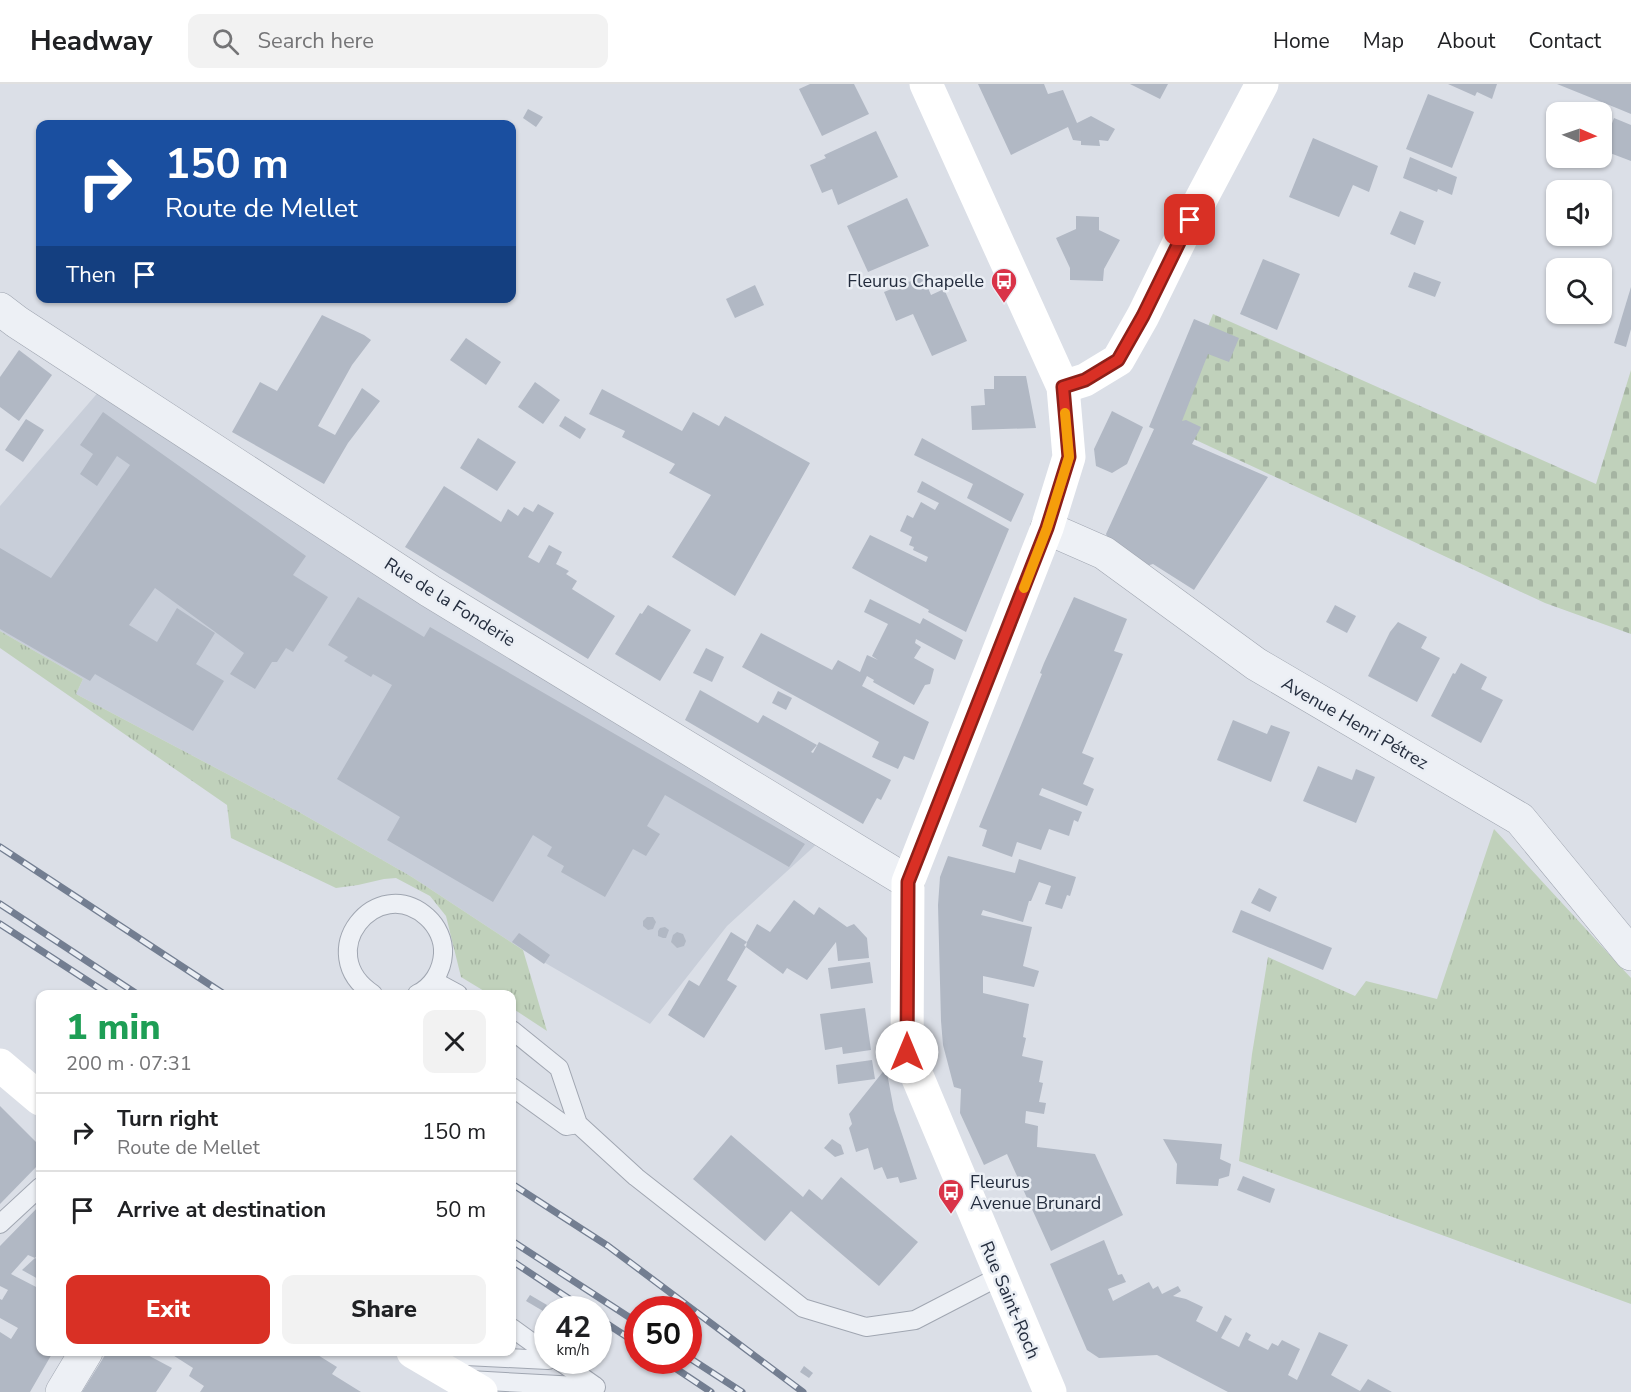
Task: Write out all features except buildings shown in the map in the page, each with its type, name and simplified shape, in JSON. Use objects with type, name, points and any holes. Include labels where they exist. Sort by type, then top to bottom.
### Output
[{"type":"main road","name":"Rue Saint-Roch","points":[[926,84],[1063,387],[1069,457],[1047,528],[908,882],[907,1052],[1050,1392]]},
{"type":"main road","points":[[1063,387],[1085,380],[1118,360],[1143,316],[1190,220],[1262,84]]},
{"type":"main road","points":[[0,1065],[36,1096]]},
{"type":"main road","points":[[421,1356],[470,1386]]},
{"type":"street","name":"Rue de la Fonderie","points":[[0,309],[36,335],[430,591],[908,882]]},
{"type":"street","name":"Avenue Henri Pétrez","points":[[1047,528],[1104,553],[1256,664],[1520,819],[1631,954]]},
{"type":"street","points":[[62,1392],[84,1356]]},
{"type":"lane","points":[[367,990],[353,975],[348,960],[348,944],[353,929],[363,916],[376,908],[391,904],[407,905],[421,912],[433,922],[441,936],[443,951],[441,967],[434,981],[422,990]]},
{"type":"lane","points":[[434,981],[451,990]]},
{"type":"lane","points":[[516,1033],[559,1068],[578,1124],[636,1177],[802,1308],[866,1327],[915,1320],[1000,1276]]},
{"type":"lane","points":[[516,1090],[566,1126],[578,1124]]},
{"type":"lane","points":[[0,1224],[36,1191]]},
{"type":"lane","points":[[516,1333],[534,1344]]},
{"type":"lane","points":[[481,1356],[534,1359]]},
{"type":"lane","points":[[578,1374],[600,1389]]},
{"type":"lane","points":[[470,1386],[600,1389]]},
{"type":"shaded area","points":[[101,389],[819,842],[727,926],[650,1024],[523,950],[412,877],[299,812],[76,694],[83,679],[0,631],[0,506]]},
{"type":"green space","points":[[1213,314],[1596,484],[1631,370],[1631,634],[1545,603],[1168,427]]},
{"type":"green space","points":[[0,631],[83,679],[76,694],[299,812],[412,877],[523,950],[547,1031],[516,1011],[516,990],[482,990],[461,977],[446,916],[430,896],[396,878],[336,888],[231,838],[227,805],[0,648]]},
{"type":"green space","points":[[1494,829],[1631,978],[1631,1304],[1239,1161],[1252,1054],[1268,957],[1355,996],[1366,981],[1437,999]]},
{"type":"railway","points":[[0,847],[218,990]]},
{"type":"railway","points":[[0,904],[131,990]]},
{"type":"railway","points":[[0,924],[102,990]]},
{"type":"railway","points":[[516,1187],[608,1246],[803,1392]]},
{"type":"railway","points":[[516,1244],[624,1314]]},
{"type":"railway","points":[[516,1264],[565,1296]]},
{"type":"railway","points":[[612,1327],[624,1335]]},
{"type":"railway","points":[[702,1366],[742,1392]]},
{"type":"railway","points":[[684,1374],[711,1392]]},
{"type":"slow traffic","points":[[1024,588],[1047,528],[1069,457],[1065,413]]},
{"type":"place","name":"Fleurus Chapelle","points":[[1004,304]]},
{"type":"place","name":"Fleurus Avenue Brunard","points":[[951,1215]]},
{"type":"route","points":[[907,1052],[908,882],[1047,528],[1069,457],[1063,387],[1085,380],[1118,360],[1143,316],[1190,220]]}]
